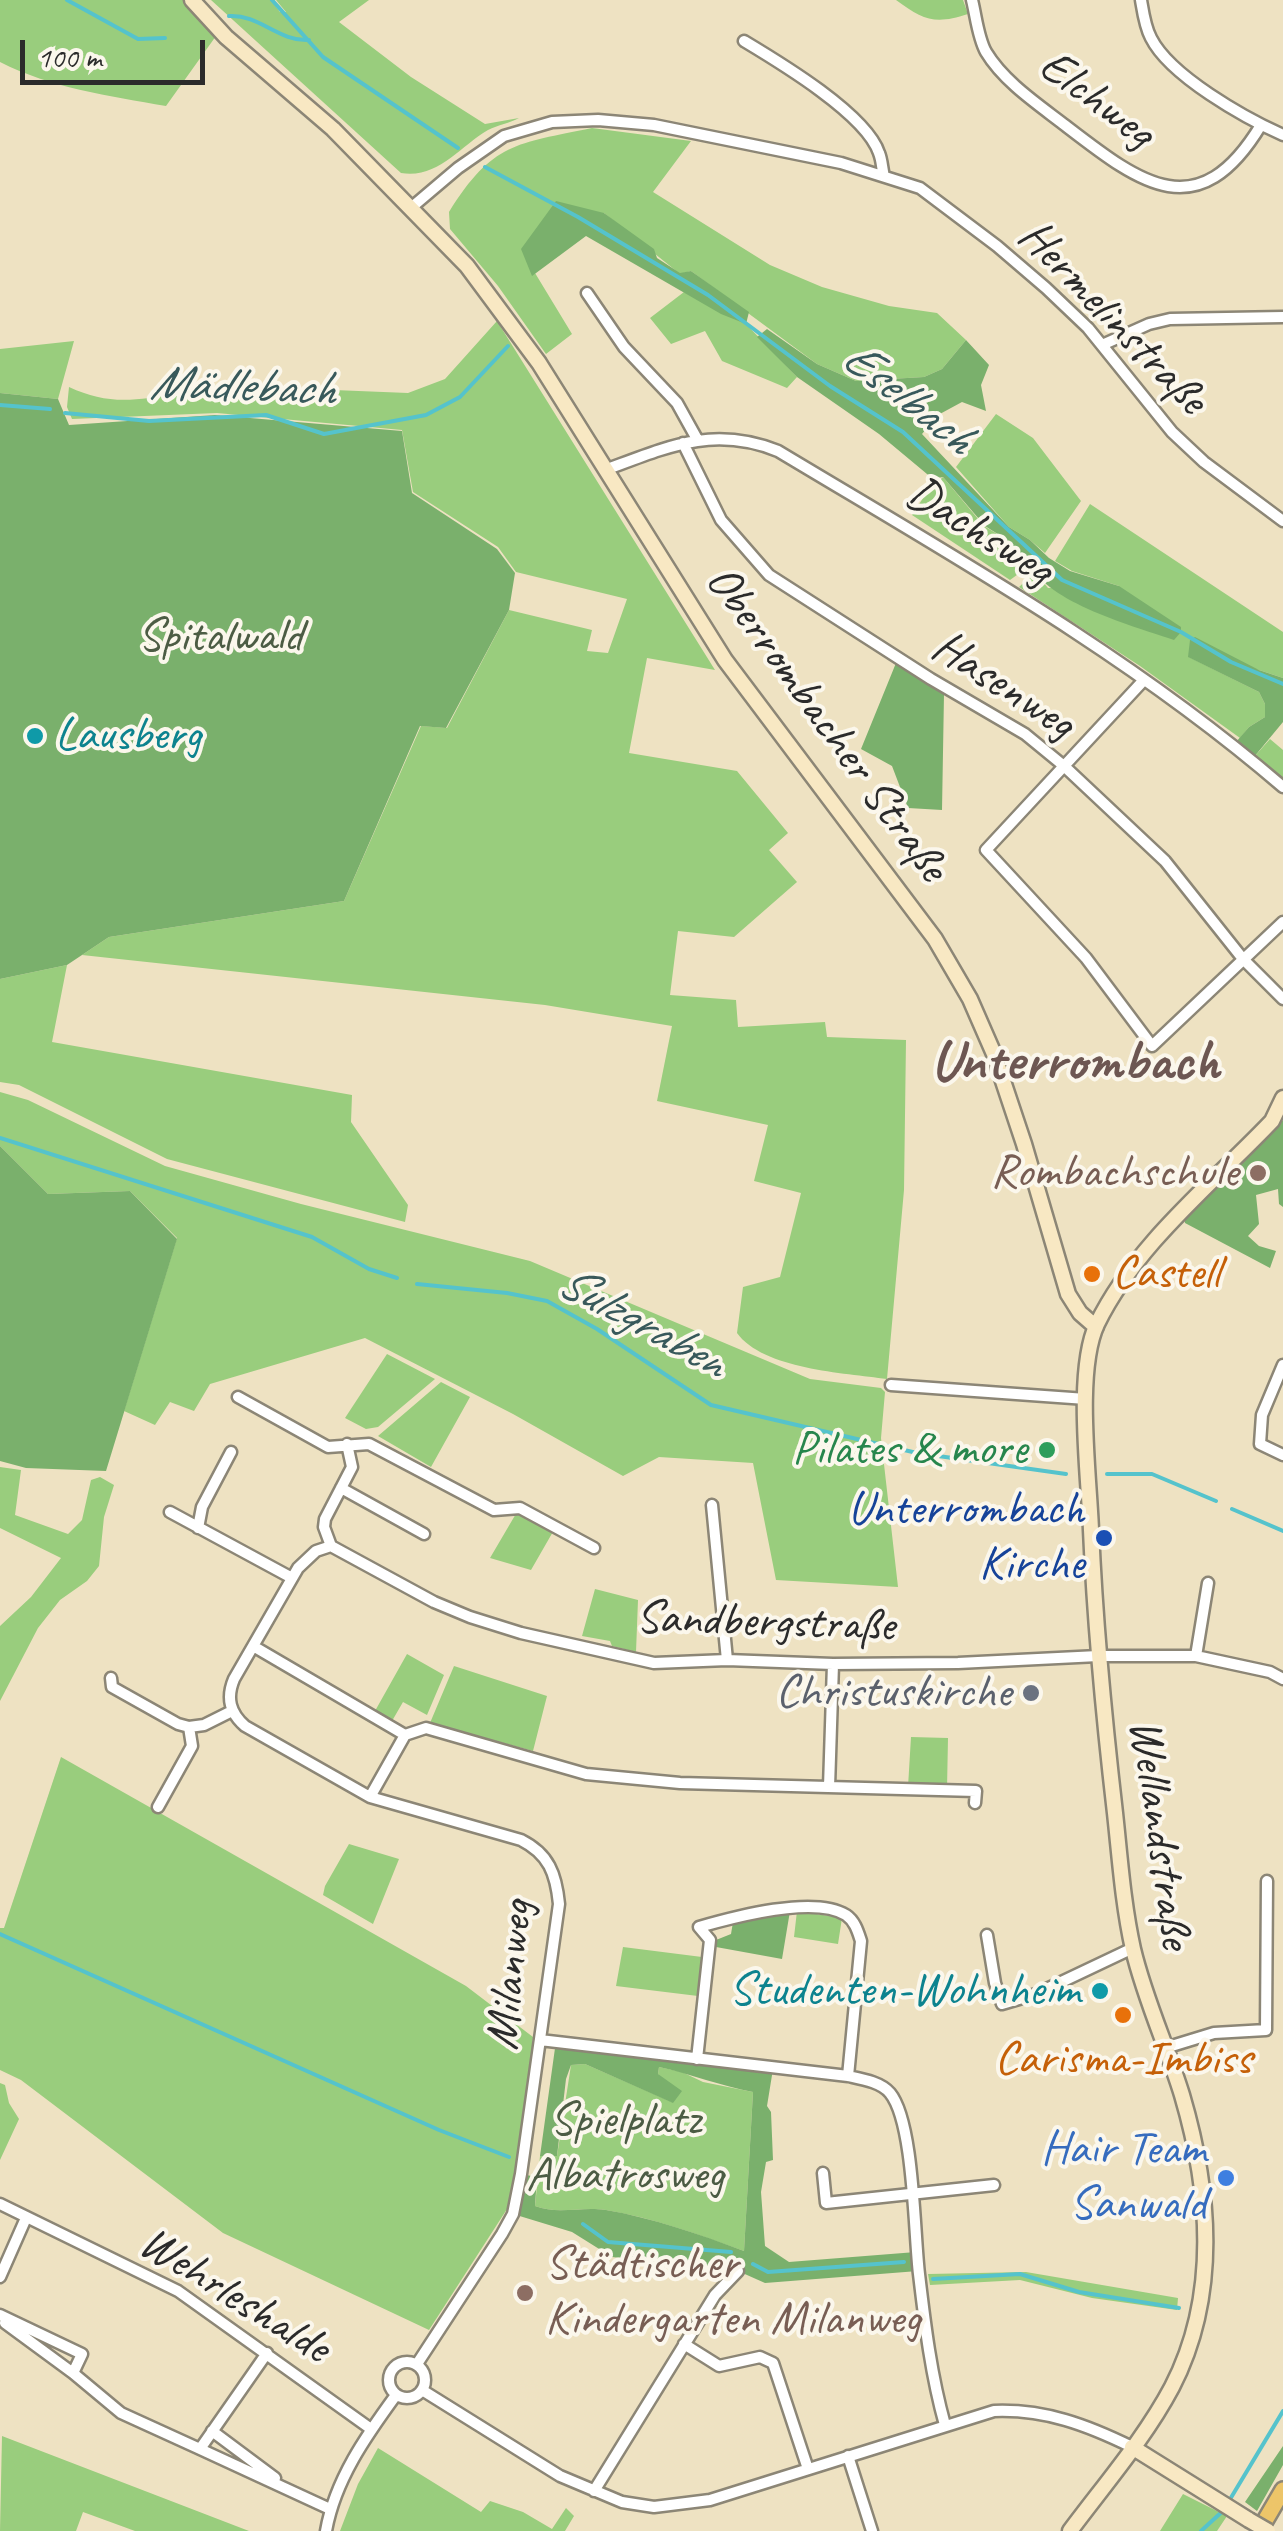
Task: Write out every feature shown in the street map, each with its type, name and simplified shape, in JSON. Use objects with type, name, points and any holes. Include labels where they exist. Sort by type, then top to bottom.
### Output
[{"type":"main road","points":[[1259,2531],[1283,2490]]},
{"type":"street","name":"Oberrombacher Straße","points":[[192,0],[226,37],[333,129],[467,266],[539,363],[725,660],[935,939],[994,1054],[1024,1144],[1059,1274],[1074,1304],[1096,1327]]},
{"type":"street","name":"Elchweg","points":[[972,0],[985,50],[1005,75],[1082,138],[1142,180],[1176,188],[1216,177],[1228,170],[1262,125]]},
{"type":"street","points":[[1141,0],[1150,38],[1164,56],[1197,84],[1283,134]]},
{"type":"street","points":[[744,40],[854,119],[879,150],[884,176]]},
{"type":"street","name":"Hermelinstraße","points":[[412,207],[504,136],[552,122],[598,120],[654,125],[841,163],[920,188],[997,246],[1074,315],[1172,432],[1204,462],[1283,522]]},
{"type":"street","points":[[587,293],[624,347],[677,403],[696,439]]},
{"type":"street","points":[[1102,346],[1149,324],[1170,319],[1283,317]]},
{"type":"street","name":"Dachsweg","points":[[605,470],[696,439],[733,438],[778,452],[940,545],[1143,680],[1283,787]]},
{"type":"street","name":"Hasenweg","points":[[683,443],[721,520],[769,575],[916,670],[1025,734],[1064,766],[1165,862],[1243,959],[1283,998]]},
{"type":"street","points":[[1143,680],[986,850],[1086,958],[1152,1046],[1283,922]]},
{"type":"street","points":[[1096,1327],[1128,1272],[1278,1119],[1283,1098]]},
{"type":"street","name":"Wellandstraße","points":[[1070,2531],[1154,2418],[1184,2362],[1202,2290],[1206,2245],[1203,2190],[1187,2114],[1142,1985],[1123,1895],[1098,1656],[1086,1399],[1096,1327]]},
{"type":"street","points":[[1283,1365],[1262,1415],[1260,1444],[1283,1455]]},
{"type":"street","points":[[892,1385],[1086,1399]]},
{"type":"street","points":[[238,1397],[328,1447],[369,1444],[494,1510],[520,1508],[594,1548]]},
{"type":"street","points":[[110,1678],[112,1687],[189,1727],[204,1725],[232,1711],[230,1689],[292,1578],[305,1558],[331,1546],[325,1519],[352,1467],[348,1444]]},
{"type":"street","points":[[198,1528],[202,1506],[231,1452]]},
{"type":"street","points":[[341,1488],[424,1534]]},
{"type":"street","points":[[712,1504],[726,1660]]},
{"type":"street","points":[[170,1512],[292,1578]]},
{"type":"street","name":"Sandbergstraße","points":[[331,1546],[434,1602],[470,1617],[654,1663],[726,1660],[832,1664],[1196,1656],[1270,1672],[1283,1679]]},
{"type":"street","points":[[1196,1656],[1208,1583]]},
{"type":"street","points":[[253,1646],[405,1735]]},
{"type":"street","points":[[829,1787],[832,1664]]},
{"type":"street","name":"Milanweg","points":[[232,1711],[245,1726],[370,1797],[536,1847],[550,1863],[557,1882],[559,1904],[513,2214],[416,2364]]},
{"type":"street","points":[[158,1807],[192,1746],[189,1727]]},
{"type":"street","points":[[370,1797],[405,1735],[426,1728],[586,1774],[680,1783],[976,1792],[975,1803]]},
{"type":"street","name":"Wellandstraße","points":[[1165,2048],[1214,2033],[1266,2030],[1267,1881]]},
{"type":"street","points":[[696,2059],[710,1940],[699,1927],[813,1907],[847,1915],[861,1941],[848,2076]]},
{"type":"street","points":[[988,1935],[1002,2004],[1036,1994],[1133,1948]]},
{"type":"street","points":[[540,2040],[848,2076],[872,2082],[889,2092],[905,2128],[934,2384],[945,2425]]},
{"type":"street","points":[[824,2173],[826,2203],[994,2185]]},
{"type":"street","name":"Wehrleshalde","points":[[0,2204],[178,2291],[371,2429]]},
{"type":"street","points":[[0,2276],[26,2218]]},
{"type":"street","points":[[594,2491],[725,2281],[738,2270]]},
{"type":"street","points":[[0,2317],[82,2354],[73,2373]]},
{"type":"street","points":[[0,2317],[121,2413],[330,2509]]},
{"type":"street","points":[[684,2344],[719,2366],[760,2357],[773,2362],[808,2470]]},
{"type":"street","points":[[200,2449],[267,2353]]},
{"type":"street","points":[[400,2362],[416,2364],[424,2373],[422,2390],[413,2397],[396,2395],[388,2381],[391,2370],[400,2362]]},
{"type":"street","points":[[422,2390],[560,2476],[622,2502],[654,2507],[685,2505],[994,2411],[1034,2412],[1090,2427],[1132,2447],[1268,2531]]},
{"type":"street","points":[[326,2531],[330,2509],[371,2429],[396,2395]]},
{"type":"street","points":[[212,2432],[296,2494]]},
{"type":"street","points":[[848,2456],[872,2531]]},
{"type":"green space","points":[[0,0],[183,0],[216,36],[166,106],[60,85],[0,62]]},
{"type":"green space","points":[[211,0],[271,0],[280,12],[286,12],[276,0],[369,0],[339,22],[411,77],[485,124],[519,118],[488,130],[437,167],[414,174],[401,173]]},
{"type":"green space","points":[[896,0],[963,0],[968,14],[930,19]]},
{"type":"green space","points":[[592,128],[691,141],[653,192],[770,265],[822,287],[889,306],[937,313],[966,340],[942,369],[924,377],[856,381],[817,364],[691,271],[680,274],[604,213],[535,273],[572,334],[546,354],[498,286],[450,229],[449,212],[479,172],[508,150]]},
{"type":"green space","points":[[556,201],[604,213],[654,249],[657,258],[680,273],[691,271],[749,312],[746,324],[721,314],[586,236],[532,276],[521,249]]},
{"type":"green space","points":[[684,292],[746,324],[797,377],[787,388],[722,361],[705,331],[671,344],[650,318]]},
{"type":"green space","points":[[497,321],[715,670],[647,658],[629,753],[737,771],[788,833],[769,850],[797,882],[734,937],[678,931],[670,995],[736,1000],[738,1027],[825,1022],[827,1037],[906,1040],[904,1190],[887,1379],[785,1362],[765,1355],[737,1333],[743,1287],[780,1277],[801,1193],[754,1181],[768,1125],[657,1101],[672,1026],[545,1005],[82,955],[109,937],[344,901],[421,726],[447,728],[509,610],[592,630],[587,651],[608,653],[627,599],[516,572],[498,547],[413,492],[402,430],[217,413],[72,419],[67,407],[69,387],[118,400],[149,398],[160,383],[408,393],[445,379]]},
{"type":"green space","points":[[767,329],[817,364],[856,381],[924,377],[942,369],[966,340],[989,365],[981,385],[986,411],[962,402],[938,415],[922,434],[1009,527],[1049,558],[1070,571],[1119,586],[1181,627],[1181,632],[1174,640],[1094,611],[1053,590],[1032,564],[1012,555],[1004,538],[985,526],[943,477],[933,479],[879,434],[797,377],[757,337]]},
{"type":"green space","points":[[74,341],[58,399],[0,393],[0,349]]},
{"type":"green space","name":"Spitalwald","points":[[0,393],[58,399],[69,425],[215,415],[402,431],[412,493],[497,549],[515,573],[509,610],[446,728],[420,726],[344,901],[109,937],[67,965],[0,979]]},
{"type":"green space","points":[[996,414],[1033,438],[1081,501],[1045,553],[1009,527],[956,467]]},
{"type":"green space","points":[[943,477],[984,526],[1004,538],[1012,555],[1032,564],[1010,580],[912,515]]},
{"type":"green space","points":[[1090,504],[1283,632],[1283,678],[1189,657],[1259,692],[1265,704],[1265,717],[1240,738],[1140,666],[1019,587],[1035,572],[1048,588],[1119,586],[1072,571],[1055,561]]},
{"type":"green space","points":[[1195,637],[1283,678],[1283,722],[1254,757],[1236,742],[1265,717],[1265,704],[1259,692],[1188,657],[1190,640]]},
{"type":"green space","points":[[896,663],[944,694],[942,810],[908,808],[892,766],[861,749]]},
{"type":"green space","points":[[1270,739],[1283,750],[1283,781],[1254,757]]},
{"type":"green space","points":[[67,965],[52,1042],[352,1095],[351,1122],[408,1205],[405,1222],[167,1159],[19,1085],[0,1082],[0,979]]},
{"type":"green space","points":[[0,1092],[28,1100],[165,1166],[530,1261],[810,1379],[881,1388],[885,1392],[881,1438],[898,1587],[776,1580],[753,1463],[659,1457],[623,1476],[365,1338],[210,1384],[194,1411],[170,1402],[155,1425],[124,1411],[177,1238],[130,1191],[48,1194],[0,1146]]},
{"type":"green space","name":"Rombachschule","points":[[1283,1120],[1283,1207],[1279,1204],[1278,1189],[1256,1195],[1259,1224],[1248,1236],[1259,1246],[1276,1251],[1270,1268],[1185,1223],[1184,1217]]},
{"type":"green space","points":[[0,1146],[48,1194],[130,1191],[177,1239],[106,1471],[26,1468],[0,1461]]},
{"type":"green space","points":[[387,1354],[435,1379],[378,1427],[366,1429],[345,1418]]},
{"type":"green space","points":[[441,1382],[470,1397],[431,1467],[378,1436]]},
{"type":"green space","points":[[0,1467],[21,1470],[15,1515],[68,1534],[82,1520],[91,1480],[100,1477],[114,1485],[104,1517],[99,1566],[87,1581],[60,1600],[38,1628],[0,1701],[0,1626],[31,1597],[61,1558],[0,1528]]},
{"type":"green space","points":[[517,1512],[554,1530],[531,1570],[490,1558]]},
{"type":"green space","points":[[595,1589],[638,1600],[636,1652],[612,1646],[610,1641],[582,1636]]},
{"type":"green space","points":[[407,1654],[444,1675],[427,1715],[403,1702],[392,1721],[375,1711]]},
{"type":"green space","points":[[454,1666],[547,1696],[533,1751],[430,1723]]},
{"type":"green space","points":[[911,1737],[948,1738],[947,1789],[908,1787]]},
{"type":"green space","points":[[61,1757],[466,1986],[533,2037],[524,2128],[509,2206],[429,2330],[223,2233],[21,2080],[0,2070],[0,1928],[4,1928]]},
{"type":"green space","points":[[349,1844],[399,1859],[373,1924],[323,1895]]},
{"type":"green space","points":[[790,1911],[782,1959],[716,1947],[716,1940],[731,1934],[733,1922]]},
{"type":"green space","points":[[797,1911],[842,1918],[838,1944],[794,1937]]},
{"type":"green space","points":[[623,1947],[702,1957],[698,1996],[616,1986]]},
{"type":"green space","points":[[556,2041],[773,2069],[767,2106],[771,2112],[773,2160],[766,2162],[761,2192],[765,2246],[789,2262],[916,2252],[918,2271],[765,2283],[738,2271],[612,2257],[572,2232],[513,2214],[521,2174],[537,2177],[535,2206],[624,2213],[744,2251],[753,2092],[659,2067],[658,2074],[682,2091],[673,2103],[585,2064],[571,2065],[557,2156],[540,2156]]},
{"type":"green space","name":"Spielplatz Albatrosweg","points":[[585,2064],[672,2102],[658,2074],[659,2067],[703,2082],[753,2092],[744,2251],[624,2213],[535,2206],[540,2156],[557,2156],[571,2065]]},
{"type":"green space","points":[[0,2083],[5,2085],[9,2103],[19,2119],[0,2160]]},
{"type":"green space","points":[[1026,2272],[1178,2298],[1177,2310],[1092,2298],[1020,2280],[930,2285],[928,2274]]},
{"type":"green space","points":[[2,2436],[249,2531],[135,2531],[83,2512],[76,2531],[0,2531]]},
{"type":"green space","points":[[1283,2446],[1283,2465],[1257,2511],[1245,2502]]},
{"type":"green space","points":[[378,2448],[481,2512],[490,2501],[523,2512],[552,2529],[566,2508],[574,2516],[565,2531],[340,2531],[358,2484]]},
{"type":"green space","points":[[1183,2494],[1227,2516],[1217,2531],[1160,2531]]},
{"type":"waterway","points":[[67,0],[138,39],[165,38]]},
{"type":"waterway","name":"Eselbach","points":[[272,0],[323,57],[458,148]]},
{"type":"waterway","points":[[229,16],[250,19],[288,37],[309,40]]},
{"type":"waterway","name":"Eselbach","points":[[485,167],[708,295],[830,386],[903,432],[1062,580],[1181,632],[1231,662],[1283,684]]},
{"type":"waterway","name":"Mädlebach","points":[[65,413],[149,421],[266,415],[324,434],[426,415],[460,397],[508,346]]},
{"type":"waterway","name":"Mädlebach","points":[[0,405],[50,409]]},
{"type":"waterway","name":"Sulzgraben","points":[[0,1138],[312,1237],[369,1269],[397,1278]]},
{"type":"waterway","name":"Sulzgraben","points":[[417,1284],[547,1301],[597,1329],[711,1405],[917,1453],[1066,1474]]},
{"type":"waterway","name":"Sulzgraben","points":[[1107,1474],[1152,1474],[1216,1501]]},
{"type":"waterway","name":"Sulzgraben","points":[[1232,1509],[1283,1531]]},
{"type":"waterway","points":[[0,1934],[439,2130],[509,2157]]},
{"type":"waterway","points":[[583,2224],[608,2242],[731,2252]]},
{"type":"waterway","points":[[753,2264],[768,2272],[904,2262]]},
{"type":"waterway","points":[[933,2279],[1020,2274],[1079,2292],[1179,2308]]},
{"type":"waterway","points":[[1229,2501],[1283,2411]]},
{"type":"waterway","points":[[1201,2531],[1224,2510]]},
{"type":"place","name":"Lausberg","points":[[35,736]]},
{"type":"place","name":"Rombachschule","points":[[1258,1173]]},
{"type":"place","name":"Castell","points":[[1092,1274]]},
{"type":"place","name":"Pilates & more","points":[[1047,1450]]},
{"type":"place","name":"Unterrombach Kirche","points":[[1104,1538]]},
{"type":"place","name":"Christuskirche","points":[[1031,1693]]},
{"type":"place","name":"Studenten-Wohnheim","points":[[1100,1991]]},
{"type":"place","name":"Carisma-Imbiss","points":[[1123,2015]]},
{"type":"place","name":"Hair Team Sanwald","points":[[1226,2178]]},
{"type":"place","name":"Städtischer Kindergarten Milanweg","points":[[525,2293]]},
{"type":"district","name":"Unterrombach","points":[[1075,1064]]}]
